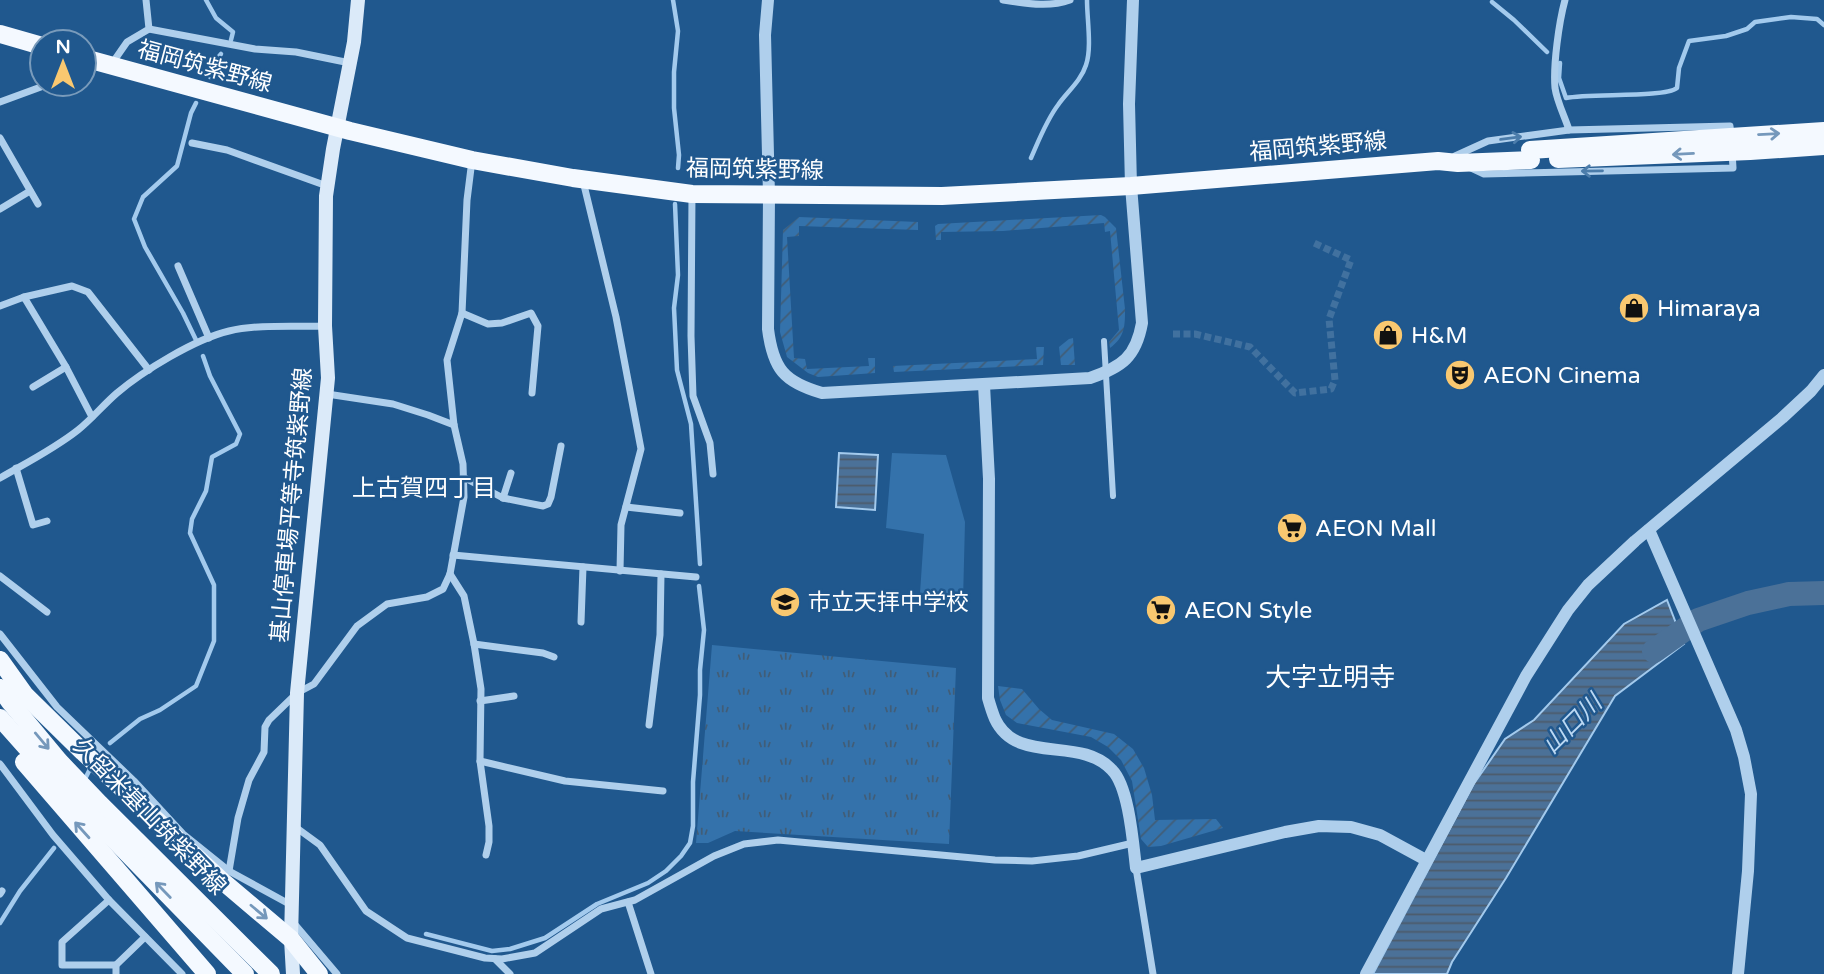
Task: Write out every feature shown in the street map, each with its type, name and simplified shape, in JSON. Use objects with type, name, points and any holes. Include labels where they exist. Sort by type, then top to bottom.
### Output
[{"type":"main road","name":"基山停車場平等寺筑紫野線","points":[[293,974],[291,930],[297,693],[328,378],[325,259],[327,186],[354,42],[358,0]]},
{"type":"main road","points":[[0,34],[28,42]]},
{"type":"main road","name":"福岡筑紫野線","points":[[98,62],[338,127],[472,159],[582,179],[692,194],[942,196],[1131,186],[1824,131]]},
{"type":"main road","name":"福岡筑紫野線","points":[[1530,155],[1723,152],[1824,146]]},
{"type":"main road","points":[[0,660],[25,695],[83,752],[220,879],[291,930],[319,974]]},
{"type":"main road","name":"久留米基山筑紫野線","points":[[0,688],[59,761],[267,971]]},
{"type":"main road","name":"久留米基山筑紫野線","points":[[0,718],[49,773],[245,974]]},
{"type":"main road","points":[[0,734],[207,974]]},
{"type":"street","points":[[146,0],[149,29]]},
{"type":"street","points":[[768,0],[765,35],[769,195],[768,330],[777,365],[792,382],[822,393],[1090,378],[1113,370],[1130,356],[1140,339],[1142,323],[1131,186],[1129,104],[1133,0]]},
{"type":"street","points":[[1003,0],[1040,5],[1070,0]]},
{"type":"street","points":[[1565,0],[1561,15],[1555,89],[1569,130]]},
{"type":"street","points":[[111,65],[127,41],[149,29],[350,63]]},
{"type":"street","points":[[0,102],[28,92]]},
{"type":"street","points":[[1730,126],[1733,168],[1484,174],[1451,160],[1488,141],[1569,130],[1730,126]]},
{"type":"street","points":[[0,138],[38,205]]},
{"type":"street","points":[[192,144],[227,150],[327,186]]},
{"type":"street","points":[[229,871],[238,818],[250,779],[264,752],[265,727],[269,720],[297,693],[314,684],[357,626],[387,604],[427,597],[443,589],[450,574],[464,497],[463,464],[454,425],[447,360],[462,313],[467,200],[472,159]]},
{"type":"street","points":[[582,179],[616,317],[641,449],[621,524],[620,571]]},
{"type":"street","points":[[0,209],[30,191]]},
{"type":"street","points":[[692,194],[693,396],[710,443],[713,474]]},
{"type":"street","points":[[178,266],[209,338]]},
{"type":"street","points":[[0,306],[24,297],[72,286],[88,292],[149,370]]},
{"type":"street","points":[[24,297],[92,417]]},
{"type":"street","points":[[462,313],[488,324],[502,323],[531,313],[538,326],[531,393]]},
{"type":"street","points":[[0,478],[62,442],[117,393],[156,365],[209,338],[228,331],[256,328],[326,326]]},
{"type":"street","points":[[1104,341],[1113,496]]},
{"type":"street","points":[[33,387],[66,367]]},
{"type":"street","points":[[1366,974],[1526,676],[1568,610],[1588,585],[1635,541],[1782,418],[1824,375]]},
{"type":"street","points":[[984,385],[989,479],[988,698],[996,721],[1010,737],[1030,747],[1079,751],[1098,759],[1113,770],[1123,787],[1153,974]]},
{"type":"street","points":[[326,394],[393,404],[454,425]]},
{"type":"street","points":[[463,477],[503,498],[543,506],[548,504],[551,497],[561,446]]},
{"type":"street","points":[[16,468],[33,525],[47,521]]},
{"type":"street","points":[[503,498],[512,472]]},
{"type":"street","points":[[626,507],[680,513]]},
{"type":"street","points":[[1649,530],[1736,730],[1744,757],[1751,794],[1748,871],[1738,974]]},
{"type":"street","points":[[453,555],[696,577]]},
{"type":"street","points":[[581,622],[583,567]]},
{"type":"street","points":[[450,574],[464,596],[481,689],[480,761],[489,826],[486,855]]},
{"type":"street","points":[[649,725],[660,635],[661,574]]},
{"type":"street","points":[[0,576],[47,612]]},
{"type":"street","points":[[0,634],[57,707],[134,781],[183,834],[229,871],[292,905]]},
{"type":"street","points":[[474,644],[543,653],[554,657]]},
{"type":"street","points":[[480,701],[514,696]]},
{"type":"street","points":[[480,761],[565,781],[663,791]]},
{"type":"street","points":[[0,764],[53,835],[108,900],[182,974]]},
{"type":"street","points":[[293,826],[320,845],[366,911],[407,937],[502,960],[535,953],[601,909],[635,900],[715,856],[744,844],[778,840],[1032,861],[1078,856],[1133,843]]},
{"type":"street","points":[[1136,868],[1319,826],[1350,827],[1380,835],[1426,860]]},
{"type":"street","points":[[108,900],[62,942],[62,965],[116,970],[145,937]]},
{"type":"street","points":[[628,902],[651,974]]},
{"type":"street","points":[[291,930],[337,974]]},
{"type":"street","points":[[494,959],[510,974]]},
{"type":"green space","points":[[1101,215],[1116,228],[1125,309],[1123,331],[1119,340],[1110,348],[1109,342],[1119,330],[1110,231],[1105,232],[1104,223],[1003,231],[941,232],[941,240],[936,240],[935,226],[938,224]]},
{"type":"green space","points":[[799,217],[918,222],[918,230],[799,226],[799,236],[787,237],[794,358],[805,359],[807,369],[869,366],[868,358],[875,358],[875,373],[818,377],[787,357],[780,332],[783,230]]},
{"type":"green space","points":[[1073,338],[1075,365],[1061,365],[1059,347]]},
{"type":"green space","points":[[1036,347],[1044,347],[1043,365],[894,372],[893,366],[1037,359]]},
{"type":"green space","points":[[892,453],[946,455],[965,522],[963,601],[920,593],[924,534],[886,528]]},
{"type":"green space","points":[[712,645],[956,668],[949,844],[735,831],[708,843],[696,843]]},
{"type":"green space","points":[[998,686],[1022,689],[1052,720],[1114,734],[1133,749],[1144,768],[1152,795],[1155,820],[1216,819],[1223,828],[1161,846],[1148,847],[1141,839],[1132,781],[1121,760],[1108,747],[1091,737],[1017,723],[1006,715]]},
{"type":"water","points":[[839,453],[878,455],[875,510],[836,507]]},
{"type":"water","points":[[1667,600],[1684,644],[1615,696],[1447,974],[1373,974],[1473,785],[1505,739],[1534,720],[1624,624]]},
{"type":"waterway","points":[[206,0],[216,18],[233,32],[231,40]]},
{"type":"waterway","points":[[673,0],[678,31],[674,72],[678,168]]},
{"type":"waterway","points":[[1031,158],[1050,118],[1084,71],[1089,42],[1087,0]]},
{"type":"waterway","points":[[1492,2],[1547,52]]},
{"type":"waterway","points":[[1560,63],[1559,78],[1566,98],[1658,93],[1677,88],[1679,68],[1689,41],[1726,36],[1747,29],[1755,22],[1791,17],[1817,19],[1824,25]]},
{"type":"waterway","points":[[210,77],[215,61],[221,54]]},
{"type":"waterway","points":[[196,103],[177,166],[143,197],[134,219],[145,247],[196,340]]},
{"type":"waterway","points":[[675,204],[678,275],[674,308],[677,370],[691,424],[700,564]]},
{"type":"waterway","points":[[110,743],[140,719],[160,710],[196,686],[214,641],[214,585],[190,533],[192,519],[206,491],[212,457],[236,444],[240,434],[210,376],[203,356]]},
{"type":"waterway","points":[[426,934],[492,951],[510,949],[545,938],[597,904],[648,883],[666,871],[681,856],[690,843],[693,826],[693,782],[704,630],[699,586]]},
{"type":"waterway","name":"山口川","points":[[1654,651],[1698,620],[1748,603],[1789,594],[1824,593]]},
{"type":"waterway","points":[[86,777],[90,769]]},
{"type":"waterway","points":[[0,923],[20,891],[54,848]]},
{"type":"tunnel","points":[[1173,334],[1195,334],[1250,347],[1295,393],[1331,389],[1335,380],[1329,319],[1351,260],[1314,243]]},
{"type":"place","name":"Himaraya","points":[[1634,308]]},
{"type":"place","name":"H&M","points":[[1388,335]]},
{"type":"place","name":"AEON Cinema","points":[[1460,375]]},
{"type":"place","name":"AEON Mall","points":[[1292,528]]},
{"type":"place","name":"市立天拝中学校","points":[[785,602]]},
{"type":"place","name":"AEON Style","points":[[1161,610]]},
{"type":"district","name":"上古賀四丁目","points":[[424,488]]},
{"type":"district","name":"大字立明寺","points":[[1330,677]]}]
